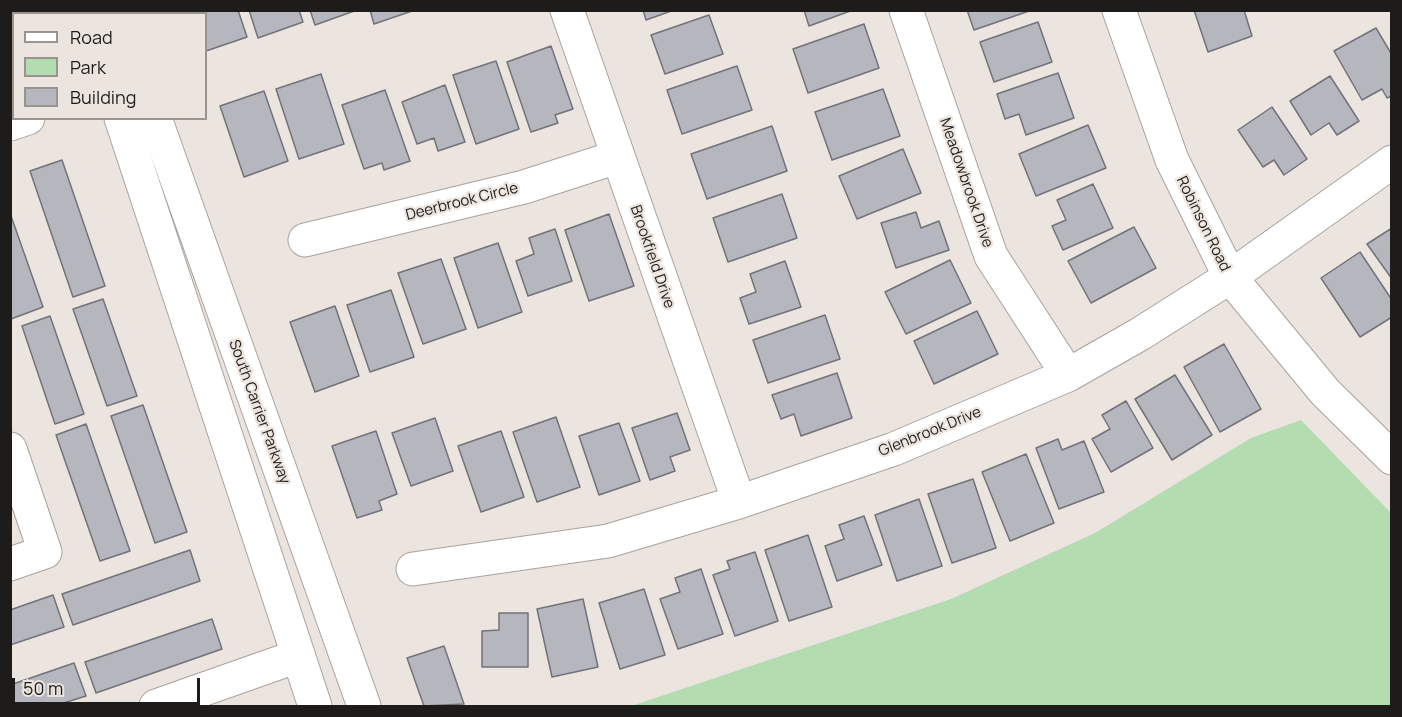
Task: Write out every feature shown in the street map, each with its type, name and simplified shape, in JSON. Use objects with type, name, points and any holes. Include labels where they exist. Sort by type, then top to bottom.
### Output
[{"type":"street","name":"Brookfield Drive","points":[[567,10],[739,502]]},
{"type":"street","name":"Meadowbrook Drive","points":[[906,10],[991,256],[1068,375]]},
{"type":"street","name":"Robinson Road","points":[[1119,10],[1172,160],[1230,277],[1325,392],[1392,458]]},
{"type":"street","points":[[122,120],[315,706]]},
{"type":"street","name":"South Carrier Parkway","points":[[156,120],[364,706]]},
{"type":"street","name":"Deerbrook Circle","points":[[306,240],[524,187],[617,157]]},
{"type":"street","name":"Glenbrook Drive","points":[[413,568],[608,541],[739,502],[894,449],[1068,375],[1140,334],[1230,277],[1392,162]]},
{"type":"street","points":[[10,449],[45,552],[10,564]]},
{"type":"street","points":[[156,706],[298,656]]},
{"type":"green space","points":[[1301,420],[1391,513],[1391,706],[631,706],[951,599],[1095,533],[1251,438]]},
{"type":"building","points":[[188,10],[238,10],[247,37],[207,51],[207,12],[188,12]]},
{"type":"building","points":[[249,10],[299,10],[303,22],[258,38]]},
{"type":"building","points":[[310,10],[357,10],[315,25]]},
{"type":"building","points":[[370,10],[415,10],[374,24]]},
{"type":"building","points":[[643,10],[674,10],[646,20]]},
{"type":"building","points":[[804,10],[853,10],[809,26]]},
{"type":"building","points":[[967,10],[1032,10],[974,30]]},
{"type":"building","points":[[1194,10],[1244,10],[1252,36],[1208,52]]},
{"type":"building","points":[[709,15],[723,54],[665,74],[651,35]]},
{"type":"building","points":[[1038,22],[1052,62],[994,82],[980,42]]},
{"type":"building","points":[[864,24],[879,68],[808,93],[793,49]]},
{"type":"building","points":[[1376,28],[1392,55],[1392,96],[1387,98],[1382,89],[1362,100],[1334,51]]},
{"type":"building","points":[[551,46],[573,109],[555,115],[558,123],[531,132],[507,62]]},
{"type":"building","points":[[10,54],[12,54],[12,84],[10,85]]},
{"type":"building","points":[[496,61],[519,129],[476,144],[453,75]]},
{"type":"building","points":[[737,66],[752,110],[682,134],[667,90]]},
{"type":"building","points":[[1058,73],[1074,118],[1026,135],[1019,114],[1005,119],[997,94]]},
{"type":"building","points":[[321,74],[344,144],[299,159],[276,89]]},
{"type":"building","points":[[1330,76],[1359,121],[1337,135],[1329,123],[1311,135],[1290,101]]},
{"type":"building","points":[[445,85],[465,142],[438,151],[434,138],[417,144],[402,102]]},
{"type":"building","points":[[883,89],[900,136],[832,160],[815,112]]},
{"type":"building","points":[[385,90],[410,161],[384,170],[382,163],[364,169],[342,105]]},
{"type":"building","points":[[264,91],[288,161],[244,177],[220,106]]},
{"type":"building","points":[[1272,107],[1307,159],[1284,175],[1274,160],[1263,167],[1238,130]]},
{"type":"building","points":[[1088,125],[1106,168],[1036,196],[1019,154]]},
{"type":"building","points":[[772,126],[787,171],[707,199],[691,154]]},
{"type":"building","points":[[903,149],[921,193],[857,219],[839,176]]},
{"type":"building","points":[[62,160],[105,286],[73,297],[30,171]]},
{"type":"building","points":[[1093,184],[1113,228],[1063,250],[1052,226],[1066,220],[1057,200]]},
{"type":"building","points":[[782,194],[797,238],[728,262],[713,218]]},
{"type":"building","points":[[916,212],[921,228],[939,221],[949,250],[896,268],[881,223]]},
{"type":"building","points":[[10,213],[43,307],[11,319],[10,317]]},
{"type":"building","points":[[609,214],[634,286],[589,301],[565,230]]},
{"type":"building","points":[[1134,227],[1156,268],[1091,303],[1068,261]]},
{"type":"building","points":[[1392,228],[1392,279],[1367,244]]},
{"type":"building","points":[[555,229],[572,281],[528,296],[516,261],[534,254],[529,238]]},
{"type":"building","points":[[498,243],[522,312],[478,328],[454,258]]},
{"type":"building","points":[[1360,252],[1392,300],[1392,317],[1360,337],[1321,278]]},
{"type":"building","points":[[441,259],[466,329],[423,344],[398,273]]},
{"type":"building","points":[[950,260],[971,303],[906,334],[885,292]]},
{"type":"building","points":[[785,261],[801,307],[749,324],[740,298],[756,292],[750,274]]},
{"type":"building","points":[[391,290],[414,357],[370,372],[347,305]]},
{"type":"building","points":[[103,299],[137,396],[107,406],[73,309]]},
{"type":"building","points":[[335,306],[359,376],[315,392],[290,322]]},
{"type":"building","points":[[977,311],[998,354],[934,384],[914,341]]},
{"type":"building","points":[[825,315],[840,359],[768,383],[753,340]]},
{"type":"building","points":[[50,316],[84,414],[55,424],[22,326]]},
{"type":"building","points":[[1224,344],[1261,409],[1220,432],[1184,367]]},
{"type":"building","points":[[837,373],[852,418],[801,436],[794,414],[781,419],[772,395]]},
{"type":"building","points":[[1175,375],[1212,435],[1172,460],[1135,399]]},
{"type":"building","points":[[1126,401],[1153,448],[1111,472],[1092,439],[1110,429],[1102,415]]},
{"type":"building","points":[[143,405],[187,532],[155,543],[111,416]]},
{"type":"building","points":[[677,413],[690,450],[670,457],[675,471],[650,480],[632,428]]},
{"type":"building","points":[[556,417],[580,487],[537,502],[513,432]]},
{"type":"building","points":[[435,418],[453,471],[411,486],[392,433]]},
{"type":"building","points":[[619,423],[640,481],[599,495],[579,436]]},
{"type":"building","points":[[86,424],[130,551],[100,561],[56,435]]},
{"type":"building","points":[[376,431],[397,494],[379,501],[382,510],[357,518],[332,446]]},
{"type":"building","points":[[501,431],[524,497],[481,512],[458,446]]},
{"type":"building","points":[[1058,439],[1062,450],[1084,441],[1104,492],[1059,509],[1036,448]]},
{"type":"building","points":[[1026,454],[1054,523],[1010,541],[982,472]]},
{"type":"building","points":[[973,479],[996,548],[952,563],[928,494]]},
{"type":"building","points":[[919,499],[942,566],[897,581],[875,515]]},
{"type":"building","points":[[864,516],[882,565],[837,581],[825,546],[844,539],[839,525]]},
{"type":"building","points":[[808,535],[832,607],[789,621],[765,550]]},
{"type":"building","points":[[190,550],[200,581],[73,625],[62,594]]},
{"type":"building","points":[[755,552],[778,621],[735,636],[713,575],[730,569],[727,561]]},
{"type":"building","points":[[701,569],[723,634],[678,649],[660,599],[680,592],[675,578]]},
{"type":"building","points":[[644,589],[665,655],[620,669],[599,603]]},
{"type":"building","points":[[53,595],[64,627],[10,645],[10,610]]},
{"type":"building","points":[[583,599],[598,667],[552,677],[537,609]]},
{"type":"building","points":[[499,613],[528,613],[528,667],[482,667],[482,631],[499,630]]},
{"type":"building","points":[[212,619],[222,649],[96,693],[85,662]]},
{"type":"building","points":[[444,646],[464,704],[424,706],[407,658]]},
{"type":"building","points":[[74,663],[86,696],[54,706],[10,706],[10,685]]}]
